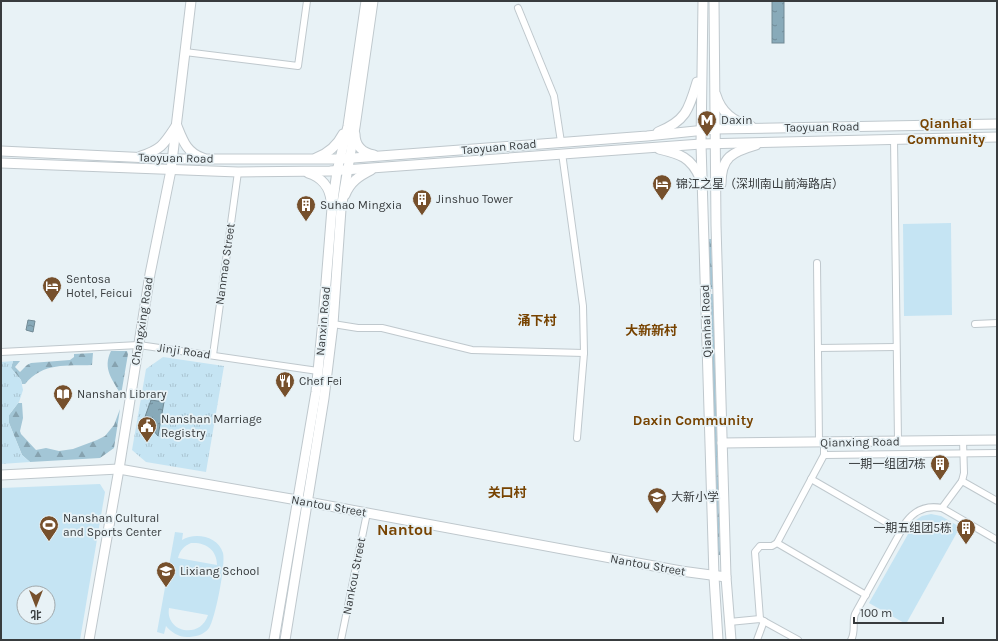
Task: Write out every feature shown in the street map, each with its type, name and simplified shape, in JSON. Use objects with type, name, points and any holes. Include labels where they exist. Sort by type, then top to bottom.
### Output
[{"type":"main road","name":"Changxing Road","points":[[89,640],[119,469],[150,274],[171,170],[191,1]]},
{"type":"main road","name":"Nanxin Road","points":[[351,126],[366,1]]},
{"type":"main road","name":"Nanxin Road","points":[[285,640],[324,398],[332,324],[337,209],[337,171],[344,159],[351,126],[373,1]]},
{"type":"main road","name":"Qianhai Road","points":[[703,1],[700,130],[714,576],[718,640]]},
{"type":"main road","name":"Qianhai Road","points":[[714,1],[716,225],[726,578],[731,640]]},
{"type":"main road","points":[[647,136],[672,125],[684,115],[690,106],[701,74]]},
{"type":"main road","points":[[714,89],[719,104],[731,117],[743,124],[768,128]]},
{"type":"main road","name":"Taoyuan Road","points":[[1,151],[208,160],[344,159],[647,136],[715,129],[997,124]]},
{"type":"main road","points":[[136,158],[153,152],[160,147],[176,125]]},
{"type":"main road","points":[[176,125],[183,142],[188,149],[195,155],[208,160]]},
{"type":"main road","points":[[351,126],[354,137],[359,147],[363,151],[371,155],[381,156]]},
{"type":"main road","points":[[307,160],[329,152],[351,126]]},
{"type":"main road","name":"Taoyuan Road","points":[[1,163],[238,172],[337,171],[715,143],[997,137]]},
{"type":"main road","points":[[716,225],[721,195],[721,176],[725,162],[730,156],[740,151],[770,142]]},
{"type":"main road","points":[[651,147],[679,155],[686,159],[696,170],[702,183]]},
{"type":"main road","name":"Nanxin Road","points":[[274,640],[311,421],[337,209],[347,170],[344,159]]},
{"type":"main road","points":[[337,209],[352,182],[376,168]]},
{"type":"main road","points":[[298,171],[312,174],[323,181],[337,209]]},
{"type":"main road","name":"Qianxing Road","points":[[722,443],[997,440]]},
{"type":"main road","name":"Nantou Street","points":[[1,475],[119,469],[726,578]]},
{"type":"street","points":[[185,52],[298,66],[307,1]]},
{"type":"street","points":[[518,8],[554,96],[561,142]]},
{"type":"street","points":[[894,138],[898,441]]},
{"type":"street","points":[[562,154],[583,306],[584,353],[577,438]]},
{"type":"street","name":"Nanmao Street","points":[[213,355],[238,172]]},
{"type":"street","points":[[757,640],[762,620],[754,554],[756,549],[760,546],[772,546],[777,543],[824,455],[822,442],[818,348],[817,263]]},
{"type":"street","points":[[332,324],[358,328],[382,328],[472,350],[584,353]]},
{"type":"street","points":[[975,324],[997,324]]},
{"type":"street","name":"Jinji Road","points":[[1,352],[139,345],[318,371]]},
{"type":"street","points":[[818,348],[896,347]]},
{"type":"street","points":[[942,508],[962,481],[964,473],[963,440]]},
{"type":"street","points":[[824,455],[997,453]]},
{"type":"street","points":[[811,480],[901,531]]},
{"type":"street","points":[[962,481],[997,501]]},
{"type":"street","points":[[851,640],[853,634],[853,618],[901,531],[910,518],[920,510],[934,507],[942,508],[997,540]]},
{"type":"street","name":"Nankou Street","points":[[342,640],[367,513]]},
{"type":"street","points":[[777,543],[866,594]]},
{"type":"street","points":[[729,622],[762,620],[798,640]]},
{"type":"green space","points":[[951,223],[952,315],[904,316],[903,224]]},
{"type":"green space","points":[[708,239],[711,239],[713,289],[709,289]]},
{"type":"green space","points":[[710,294],[713,294],[720,555],[717,555]]},
{"type":"green space","points":[[111,351],[127,351],[128,354],[121,395],[108,369]]},
{"type":"green space","points":[[93,353],[92,365],[65,366],[48,369],[32,377],[25,384],[22,384],[21,380],[11,368],[13,361],[20,361],[15,367],[20,372],[31,363],[70,360],[74,357],[74,354]]},
{"type":"green space","points":[[163,357],[224,366],[206,472],[146,462],[132,450],[146,369]]},
{"type":"green space","points":[[13,361],[11,368],[21,380],[23,390],[19,402],[9,415],[9,423],[22,455],[30,462],[1,464],[1,362]]},
{"type":"green space","points":[[18,403],[22,403],[23,418],[20,431],[21,434],[36,450],[46,448],[59,451],[73,449],[97,440],[105,436],[114,425],[120,409],[114,448],[100,458],[30,462],[22,455],[9,423],[9,415]]},
{"type":"green space","name":"Nanshan Cultural and Sports Center","points":[[100,484],[105,492],[80,640],[1,640],[1,488]]},
{"type":"green space","points":[[931,514],[941,516],[960,527],[906,624],[869,603],[916,520],[922,516]]},
{"type":"green space","points":[[175,532],[183,533],[182,540],[193,536],[211,539],[220,547],[224,559],[217,604],[209,628],[202,634],[190,637],[178,635],[166,626],[164,634],[157,632]],"holes":[[[191,543],[201,544],[210,548],[215,555],[217,565],[178,558],[186,545]],[[169,608],[208,615],[204,623],[198,628],[184,630],[172,623],[169,616]]]},
{"type":"water","points":[[772,1],[784,1],[784,43],[772,43]]},
{"type":"water","points":[[28,320],[35,321],[33,332],[26,330]]},
{"type":"water","points":[[151,400],[164,402],[158,436],[153,430],[143,430],[141,428]]},
{"type":"place","name":"Daxin","points":[[707,137]]},
{"type":"place","name":"锦江之星（深圳南山前海路店）","points":[[662,201]]},
{"type":"place","name":"Jinshuo Tower","points":[[422,216]]},
{"type":"place","name":"Suhao Mingxia","points":[[306,222]]},
{"type":"place","name":"Sentosa Hotel, Feicui","points":[[52,303]]},
{"type":"place","name":"Chef Fei","points":[[285,398]]},
{"type":"place","name":"Nanshan Library","points":[[63,411]]},
{"type":"place","name":"Nanshan Marriage Registry","points":[[147,443]]},
{"type":"place","name":"一期一组团7栋","points":[[940,481]]},
{"type":"place","name":"大新小学","points":[[657,514]]},
{"type":"place","name":"Nanshan Cultural and Sports Center","points":[[49,542]]},
{"type":"place","name":"一期五组团5栋","points":[[966,545]]},
{"type":"place","name":"Lixiang School","points":[[166,588]]},
{"type":"district","name":"Qianhai Community","points":[[946,132]]},
{"type":"district","name":"涌下村","points":[[537,320]]},
{"type":"district","name":"大新新村","points":[[651,330]]},
{"type":"district","name":"Daxin Community","points":[[693,420]]},
{"type":"district","name":"关口村","points":[[507,492]]},
{"type":"district","name":"Nantou","points":[[405,529]]}]
